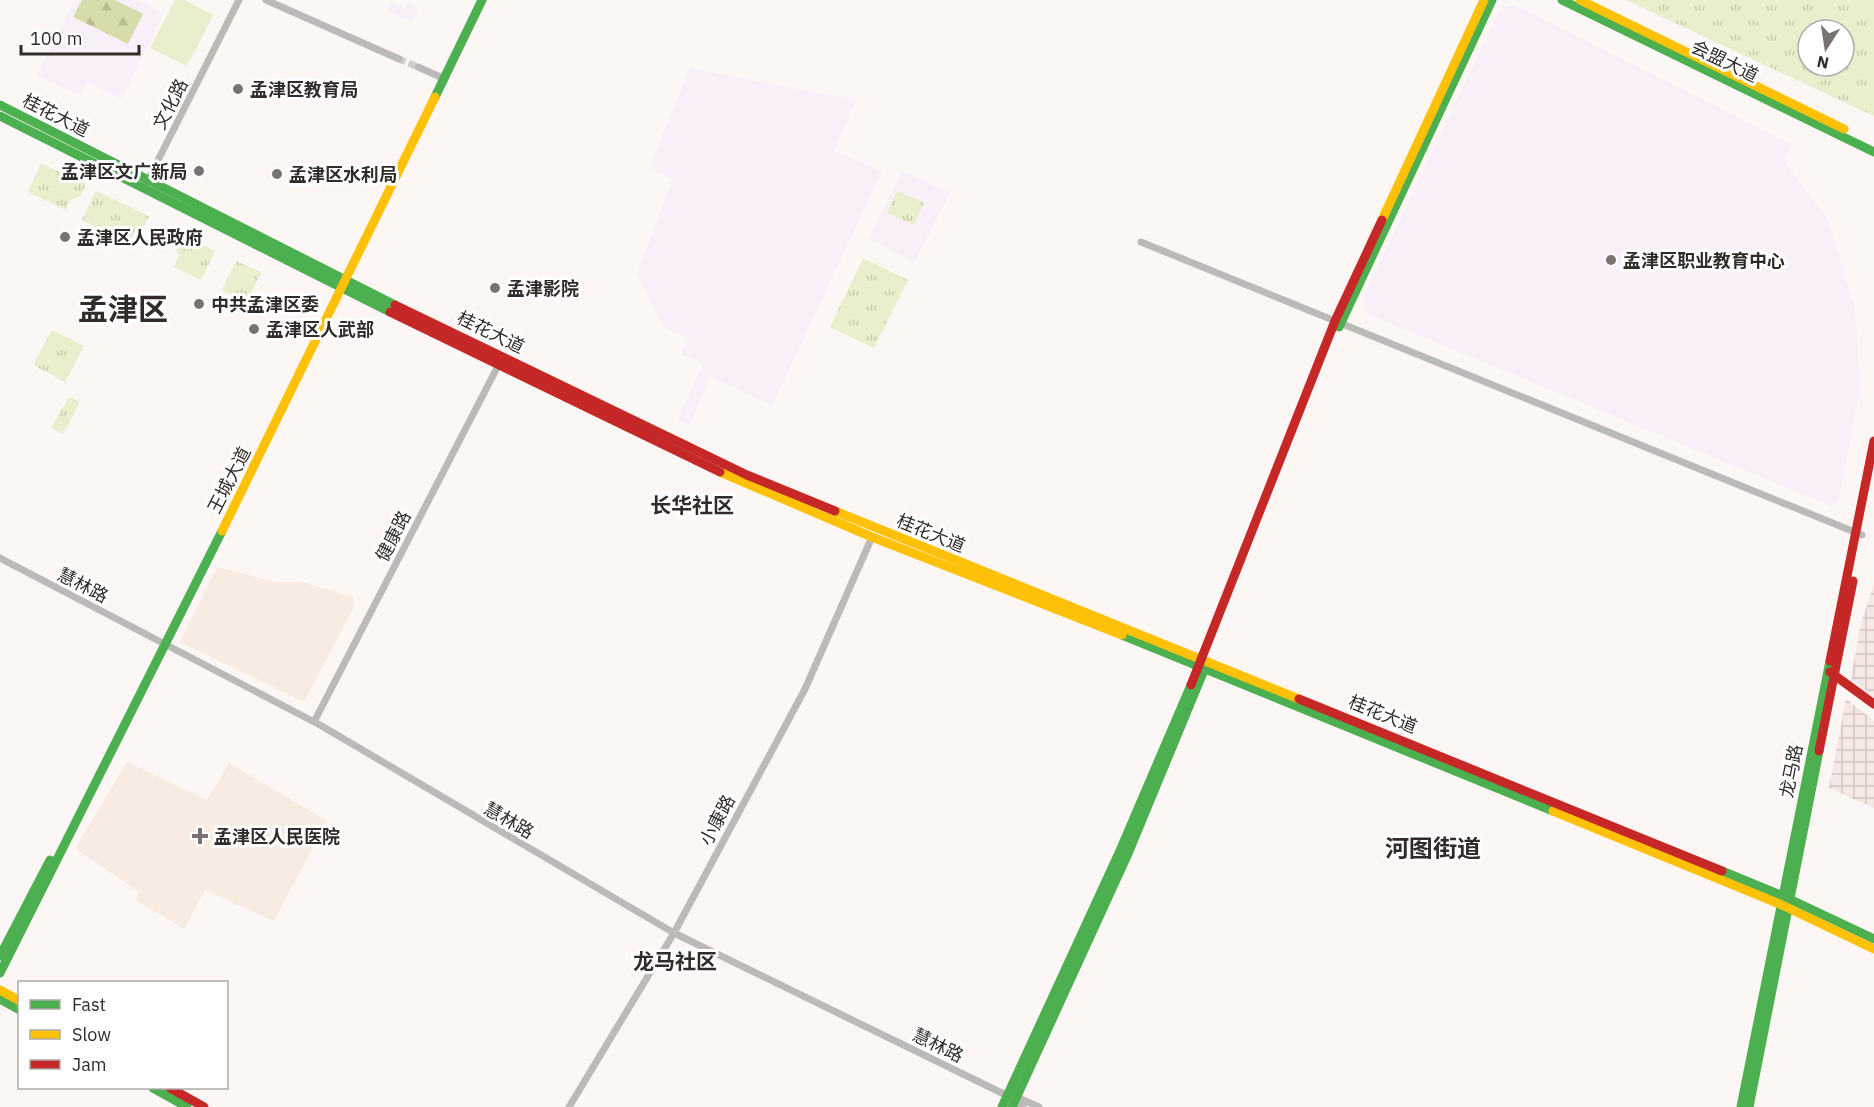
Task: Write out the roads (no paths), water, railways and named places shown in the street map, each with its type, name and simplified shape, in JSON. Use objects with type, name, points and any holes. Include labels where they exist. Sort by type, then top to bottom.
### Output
[{"type":"main road","name":"王城大道","points":[[343,284],[476,0]]},
{"type":"main road","name":"王城大道","points":[[0,973],[445,79],[482,0]]},
{"type":"main road","points":[[1002,1107],[1015,1102],[1126,856],[1338,322],[1484,0]]},
{"type":"main road","points":[[1338,322],[1492,0]]},
{"type":"main road","name":"会盟大道","points":[[1562,0],[1874,152]]},
{"type":"main road","name":"会盟大道","points":[[1580,0],[1874,144]]},
{"type":"main road","name":"桂花大道","points":[[0,105],[145,185]]},
{"type":"main road","name":"桂花大道","points":[[0,116],[145,185],[671,450],[872,537],[1203,663]]},
{"type":"main road","name":"桂花大道","points":[[343,284],[747,475],[1874,939]]},
{"type":"main road","name":"龙马路","points":[[1741,1107],[1786,902],[1832,673],[1859,534],[1874,441]]},
{"type":"main road","name":"龙马路","points":[[1859,534],[1874,475]]},
{"type":"main road","name":"王城大道","points":[[0,956],[163,643]]},
{"type":"main road","points":[[1832,673],[1874,704]]},
{"type":"main road","name":"桂花大道","points":[[1786,902],[1874,949]]},
{"type":"main road","name":"龙马路","points":[[1749,1107],[1786,902]]},
{"type":"main road","points":[[0,990],[18,1000]]},
{"type":"main road","points":[[0,999],[18,1009]]},
{"type":"main road","points":[[155,1089],[187,1107]]},
{"type":"main road","points":[[172,1089],[204,1107]]},
{"type":"street","name":"文化路","points":[[145,185],[239,0]]},
{"type":"street","points":[[266,0],[399,58]]},
{"type":"street","points":[[418,67],[445,79]]},
{"type":"street","points":[[1141,242],[1859,534]]},
{"type":"street","name":"健康路","points":[[314,722],[499,364]]},
{"type":"street","name":"小康路","points":[[569,1107],[674,933],[805,689],[872,537]]},
{"type":"street","name":"慧林路","points":[[0,558],[314,722],[674,933],[1015,1102],[1039,1107]]},
{"type":"tunnel","points":[[399,59],[418,67]]},
{"type":"place","name":"孟津区教育局","points":[[238,89]]},
{"type":"place","name":"孟津区文广新局","points":[[199,171]]},
{"type":"place","name":"孟津区水利局","points":[[277,174]]},
{"type":"place","name":"孟津区人民政府","points":[[65,237]]},
{"type":"place","name":"孟津区职业教育中心","points":[[1611,260]]},
{"type":"place","name":"孟津影院","points":[[495,288]]},
{"type":"place","name":"中共孟津区委","points":[[199,304]]},
{"type":"place","name":"孟津区人武部","points":[[254,329]]},
{"type":"place","name":"孟津区人民医院","points":[[200,836]]},
{"type":"district","name":"孟津区","points":[[123,308]]},
{"type":"district","name":"长华社区","points":[[692,505]]},
{"type":"district","name":"河图街道","points":[[1433,848]]},
{"type":"district","name":"龙马社区","points":[[675,961]]}]
